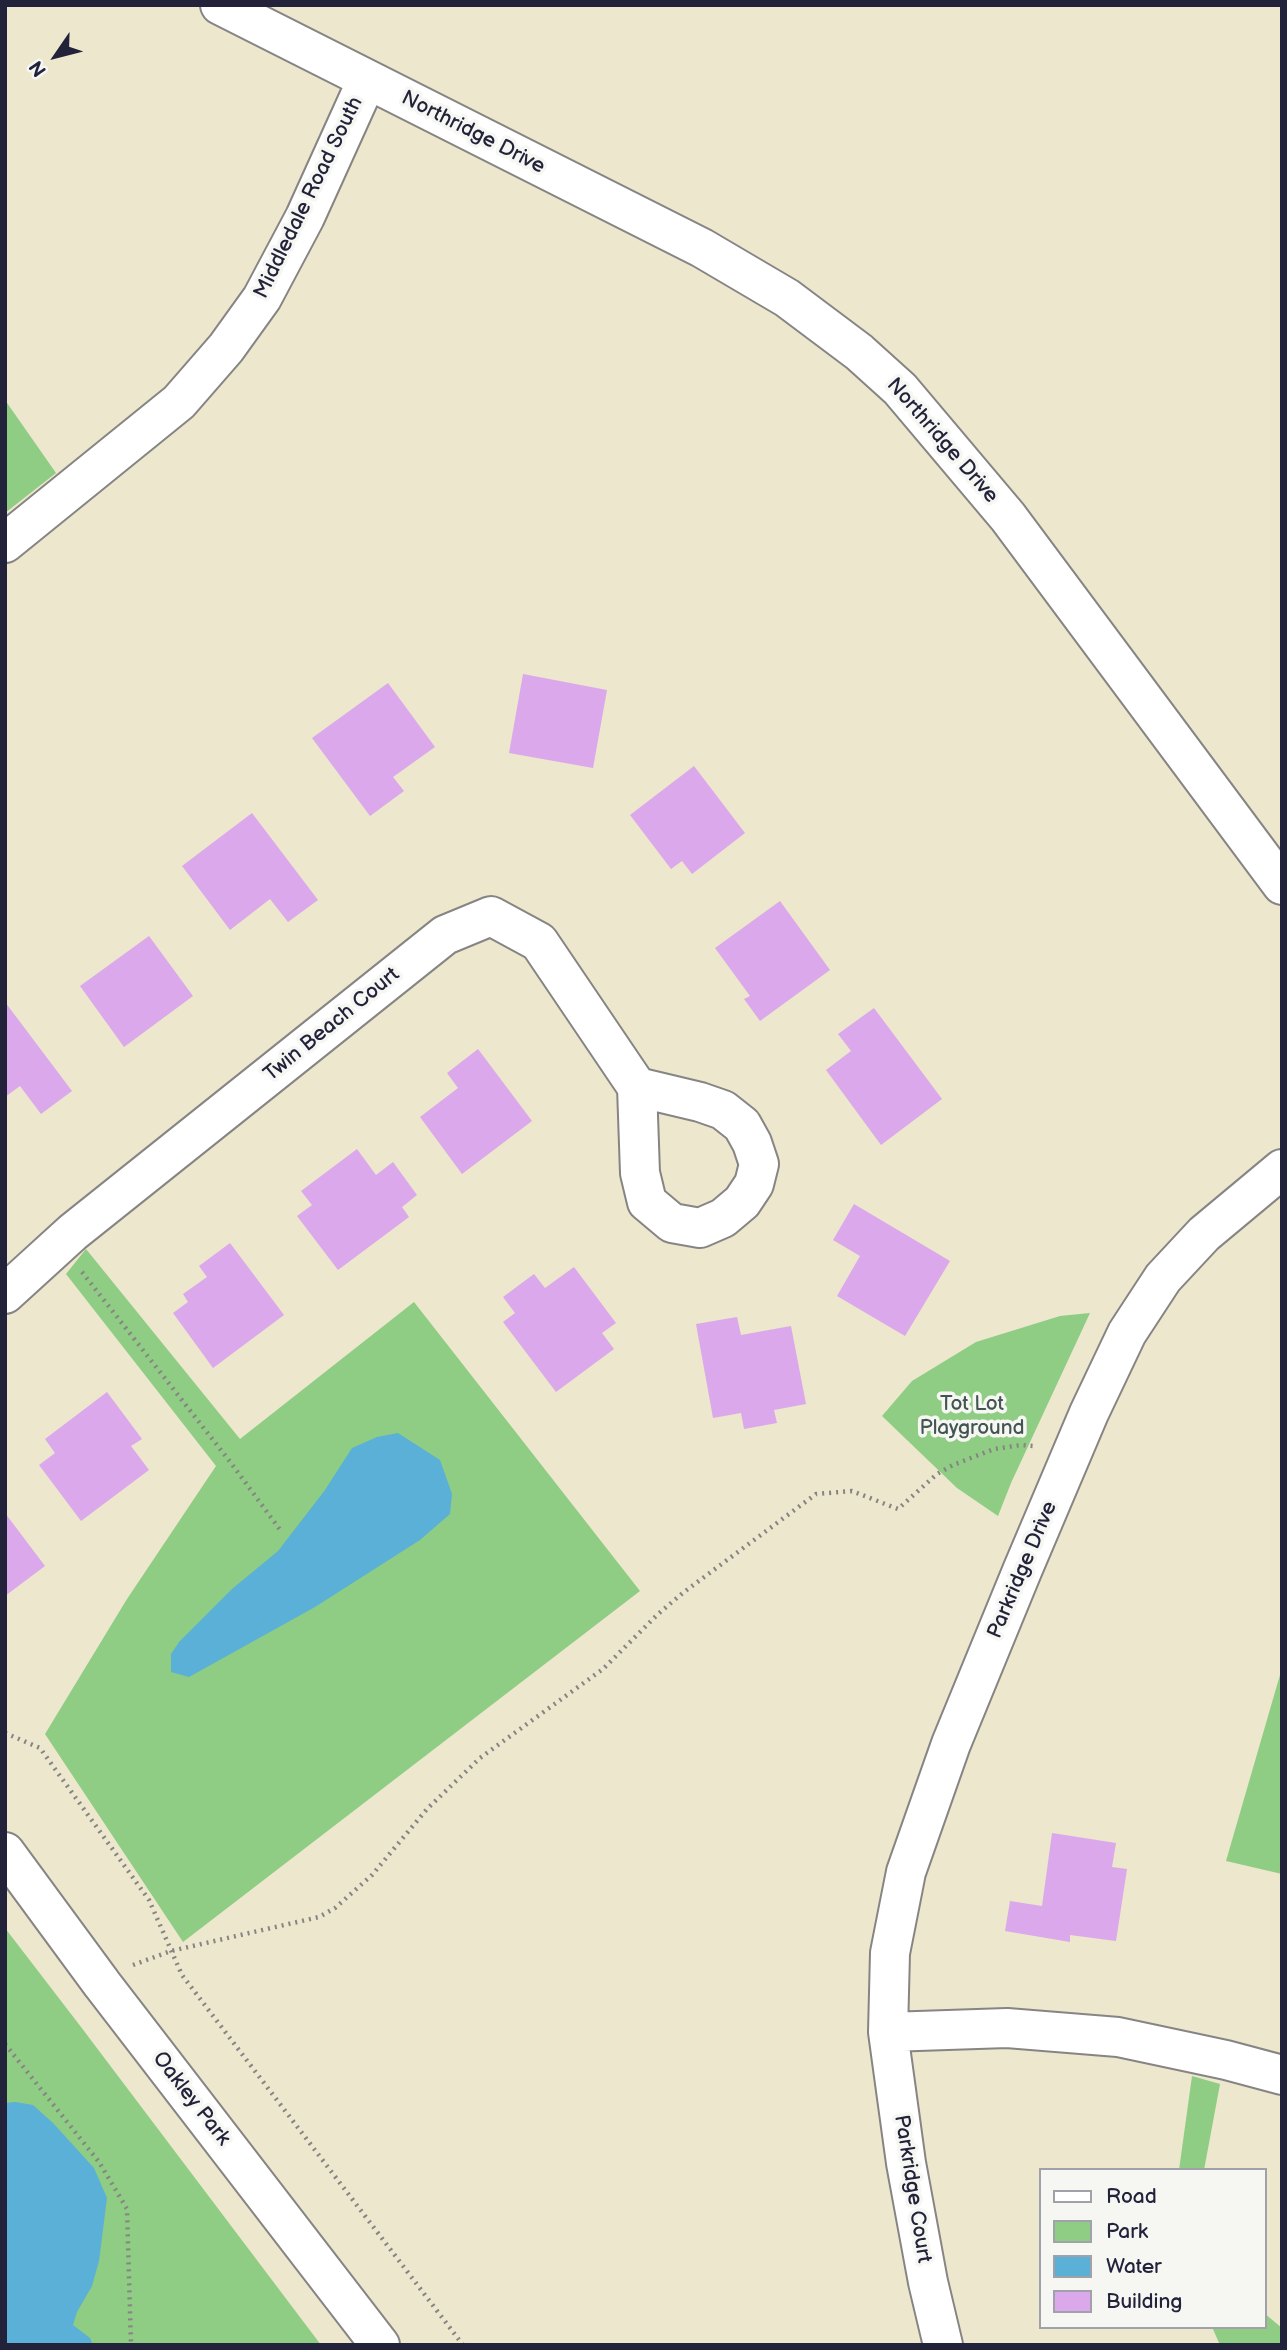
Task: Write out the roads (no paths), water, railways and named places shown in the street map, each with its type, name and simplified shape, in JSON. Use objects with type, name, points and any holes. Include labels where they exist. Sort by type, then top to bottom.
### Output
[{"type":"street","name":"Northridge Drive","points":[[220,5],[702,248],[787,298],[859,352],[900,389],[1008,517],[1282,885]]},
{"type":"street","name":"Middledale Road South","points":[[5,543],[179,402],[226,348],[262,298],[305,217],[367,80]]},
{"type":"street","name":"Twin Beach Court","points":[[5,1294],[60,1243],[445,935],[491,916],[539,942],[637,1087]]},
{"type":"street","name":"Parkridge Drive","points":[[888,2032],[890,1953],[906,1872],[951,1744],[1070,1457],[1127,1333],[1163,1278],[1204,1234],[1282,1169]]},
{"type":"street","name":"Oakley Park","points":[[5,1852],[102,1984],[380,2345]]},
{"type":"street","points":[[888,2032],[1007,2028],[1118,2037],[1282,2075]]},
{"type":"street","name":"Parkridge Court","points":[[888,2032],[906,2163],[928,2282],[943,2345]]},
{"type":"water","points":[[398,1433],[440,1460],[452,1494],[450,1514],[420,1540],[315,1607],[189,1677],[171,1672],[171,1654],[179,1642],[232,1589],[278,1551],[325,1490],[352,1448],[377,1437]]},
{"type":"water","points":[[5,2103],[33,2105],[53,2123],[94,2168],[107,2198],[99,2261],[92,2286],[73,2325],[90,2338],[93,2345],[5,2345]]},
{"type":"park label","name":"Tot Lot Playground","points":[[972,1417]]}]
